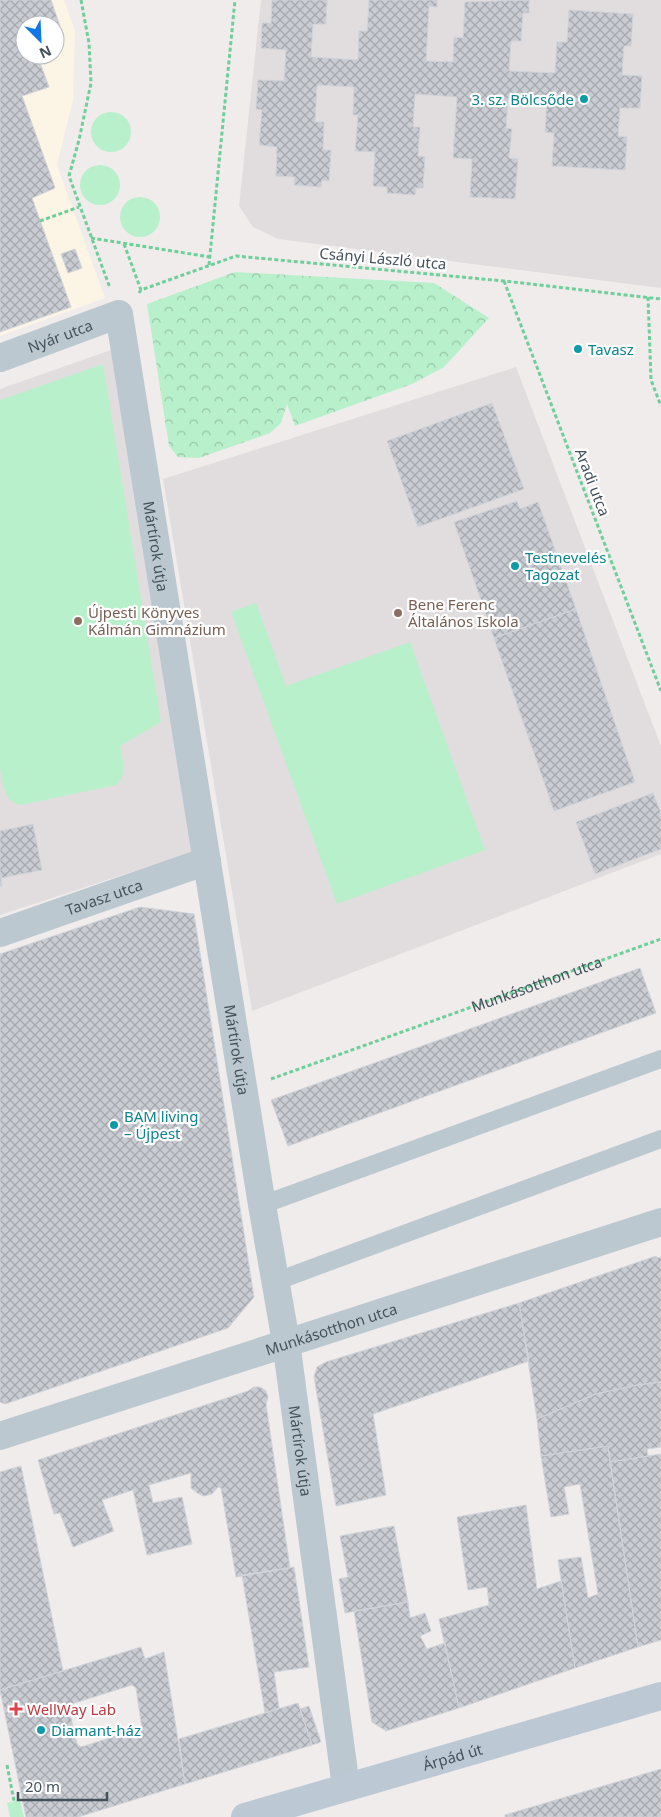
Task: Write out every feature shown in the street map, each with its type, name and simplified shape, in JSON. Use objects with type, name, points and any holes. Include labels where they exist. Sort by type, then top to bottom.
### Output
[{"type":"main road","name":"Árpád út","points":[[245,1817],[661,1696]]},
{"type":"street","name":"Nyár utca","points":[[0,358],[119,314]]},
{"type":"street","name":"Mártírok útja","points":[[119,314],[243,1089],[262,1205],[277,1281],[346,1787]]},
{"type":"street","name":"Tavasz utca","points":[[0,932],[207,861]]},
{"type":"street","name":"Munkásotthon utca","points":[[0,1436],[661,1222]]},
{"type":"lane","points":[[262,1205],[661,1060]]},
{"type":"lane","points":[[277,1281],[661,1139]]},
{"type":"path","points":[[81,0],[89,43],[92,83],[69,176],[119,314]]},
{"type":"path","points":[[209,265],[235,0]]},
{"type":"path","points":[[40,221],[80,206]]},
{"type":"path","points":[[91,238],[210,257]]},
{"type":"path","points":[[124,244],[141,290]]},
{"type":"path","name":"Csányi László utca","points":[[119,314],[141,290],[236,256],[504,281],[661,299]]},
{"type":"path","name":"Aradi utca","points":[[504,281],[661,691]]},
{"type":"path","points":[[648,297],[651,380],[661,406]]},
{"type":"path","name":"Munkásotthon utca","points":[[243,1089],[661,939]]},
{"type":"path","points":[[7,1764],[14,1801]]},
{"type":"shaded area","points":[[0,0],[64,0],[75,30],[73,100],[57,165],[105,298],[0,336]]},
{"type":"shaded area","points":[[261,0],[661,0],[661,288],[278,239],[253,227],[239,206]]},
{"type":"shaded area","name":"Újpesti Könyves Kálmán Gimnázium","points":[[111,350],[193,852],[0,915],[0,389]]},
{"type":"shaded area","name":"Bene Ferenc Általános Iskola","points":[[516,367],[661,746],[661,854],[252,1011],[163,479]]},
{"type":"green space","points":[[115,112],[122,115],[128,121],[131,132],[130,140],[122,149],[115,152],[107,152],[100,149],[92,140],[91,128],[94,121],[103,113]]},
{"type":"green space","points":[[104,165],[111,168],[117,174],[120,185],[119,193],[111,202],[104,205],[96,205],[89,202],[81,193],[80,181],[83,174],[92,166]]},
{"type":"green space","points":[[144,197],[151,200],[157,206],[160,217],[159,225],[151,234],[144,237],[136,237],[129,234],[121,225],[120,213],[123,206],[132,198]]},
{"type":"green space","points":[[235,272],[434,283],[489,318],[444,367],[412,384],[295,426],[287,404],[281,423],[270,433],[199,458],[178,457],[169,446],[147,304]]},
{"type":"green space","name":"Újpesti Könyves Kálmán Gimnázium","points":[[103,364],[161,722],[120,746],[123,772],[120,781],[116,785],[21,805],[15,803],[7,796],[0,768],[0,400]]},
{"type":"green space","points":[[256,603],[286,686],[410,642],[485,850],[337,904],[231,612]]},
{"type":"green space","points":[[20,1800],[24,1817],[10,1817],[7,1803]]},
{"type":"building","points":[[0,0],[51,0],[56,15],[15,15],[15,65],[41,65],[49,87],[22,96],[55,188],[32,198],[71,307],[0,332]]},
{"type":"building","name":"3. sz. Bölcsőde","points":[[272,0],[327,0],[326,24],[313,24],[311,57],[358,60],[359,31],[367,31],[369,0],[437,0],[437,7],[429,6],[426,61],[453,62],[454,37],[463,38],[465,2],[529,0],[529,13],[523,13],[521,41],[511,41],[509,71],[555,73],[557,42],[567,42],[569,10],[633,14],[631,46],[624,46],[622,75],[642,76],[640,108],[620,108],[618,136],[627,137],[625,170],[552,166],[554,133],[545,132],[547,100],[508,98],[506,128],[512,129],[509,158],[518,159],[515,199],[470,197],[472,159],[453,158],[457,97],[415,94],[413,127],[420,127],[418,156],[425,157],[423,188],[416,188],[415,195],[387,193],[387,187],[373,186],[375,152],[355,151],[358,115],[353,115],[354,87],[317,85],[315,122],[324,122],[323,150],[331,150],[329,181],[322,180],[321,187],[294,185],[295,177],[276,176],[277,147],[259,145],[262,110],[256,109],[258,80],[284,81],[286,50],[261,48],[262,23],[271,23]]},
{"type":"building","points":[[75,249],[82,268],[68,273],[61,254]]},
{"type":"building","points":[[492,403],[524,489],[418,527],[387,441]]},
{"type":"building","name":"Testnevelés Tagozat","points":[[517,501],[520,509],[538,502],[576,609],[494,638],[454,522]]},
{"type":"building","points":[[576,609],[635,782],[554,811],[494,638]]},
{"type":"building","points":[[653,793],[661,813],[661,849],[595,874],[576,822]]},
{"type":"building","points":[[33,824],[42,870],[1,878],[2,886],[0,887],[0,831]]},
{"type":"building","name":"BAM living – Újpest","points":[[140,907],[194,914],[254,1297],[228,1328],[5,1404],[0,1402],[0,954]]},
{"type":"building","points":[[640,968],[656,1013],[288,1146],[271,1100]]},
{"type":"building","points":[[656,1256],[657,1258],[661,1257],[661,1382],[596,1394],[537,1419],[519,1303]]},
{"type":"building","points":[[519,1303],[529,1361],[373,1414],[386,1495],[336,1506],[314,1377],[317,1367],[326,1362]]},
{"type":"building","points":[[661,1382],[661,1447],[647,1449],[648,1456],[610,1462],[608,1446],[541,1456],[537,1419],[596,1394]]},
{"type":"building","points":[[254,1387],[260,1387],[266,1391],[268,1397],[266,1404],[290,1568],[236,1577],[221,1488],[218,1487],[212,1494],[204,1496],[197,1493],[191,1488],[191,1473],[149,1485],[153,1503],[182,1497],[192,1544],[147,1555],[133,1490],[102,1500],[114,1531],[73,1547],[60,1513],[54,1514],[38,1460],[248,1391]]},
{"type":"building","points":[[608,1446],[638,1647],[575,1668],[558,1560],[581,1557],[588,1598],[598,1594],[580,1484],[564,1487],[569,1514],[551,1517],[541,1456]]},
{"type":"building","points":[[661,1454],[661,1640],[638,1647],[610,1462]]},
{"type":"building","points":[[21,1466],[63,1671],[0,1690],[0,1472]]},
{"type":"building","points":[[526,1505],[537,1589],[561,1581],[575,1668],[459,1708],[439,1619],[489,1605],[487,1587],[468,1590],[457,1517]]},
{"type":"building","points":[[394,1526],[408,1602],[345,1613],[339,1579],[348,1577],[340,1536]]},
{"type":"building","points":[[294,1567],[309,1667],[274,1672],[279,1708],[265,1713],[242,1575]]},
{"type":"building","points":[[408,1602],[410,1618],[425,1613],[431,1631],[420,1636],[427,1649],[445,1643],[459,1708],[386,1731],[372,1722],[354,1611]]},
{"type":"building","name":"Diamant-ház","points":[[141,1647],[145,1659],[164,1652],[185,1784],[78,1817],[26,1817],[0,1690]],"holes":[[[132,1685],[136,1688],[142,1728],[81,1747],[77,1744],[68,1705]]]},
{"type":"building","points":[[298,1703],[312,1745],[185,1784],[179,1739]]},
{"type":"building","points":[[309,1706],[321,1742],[312,1745],[300,1709]]},
{"type":"building","points":[[661,1769],[661,1817],[505,1817],[505,1815]]},
{"type":"place","name":"3. sz. Bölcsőde","points":[[584,99]]},
{"type":"place","name":"Tavasz","points":[[578,349]]},
{"type":"place","name":"Testnevelés Tagozat","points":[[515,566]]},
{"type":"place","name":"Bene Ferenc Általános Iskola","points":[[398,613]]},
{"type":"place","name":"Újpesti Könyves Kálmán Gimnázium","points":[[78,621]]},
{"type":"place","name":"BAM living – Újpest","points":[[114,1125]]},
{"type":"place","name":"WellWay Lab","points":[[16,1709]]},
{"type":"place","name":"Diamant-ház","points":[[41,1730]]}]
